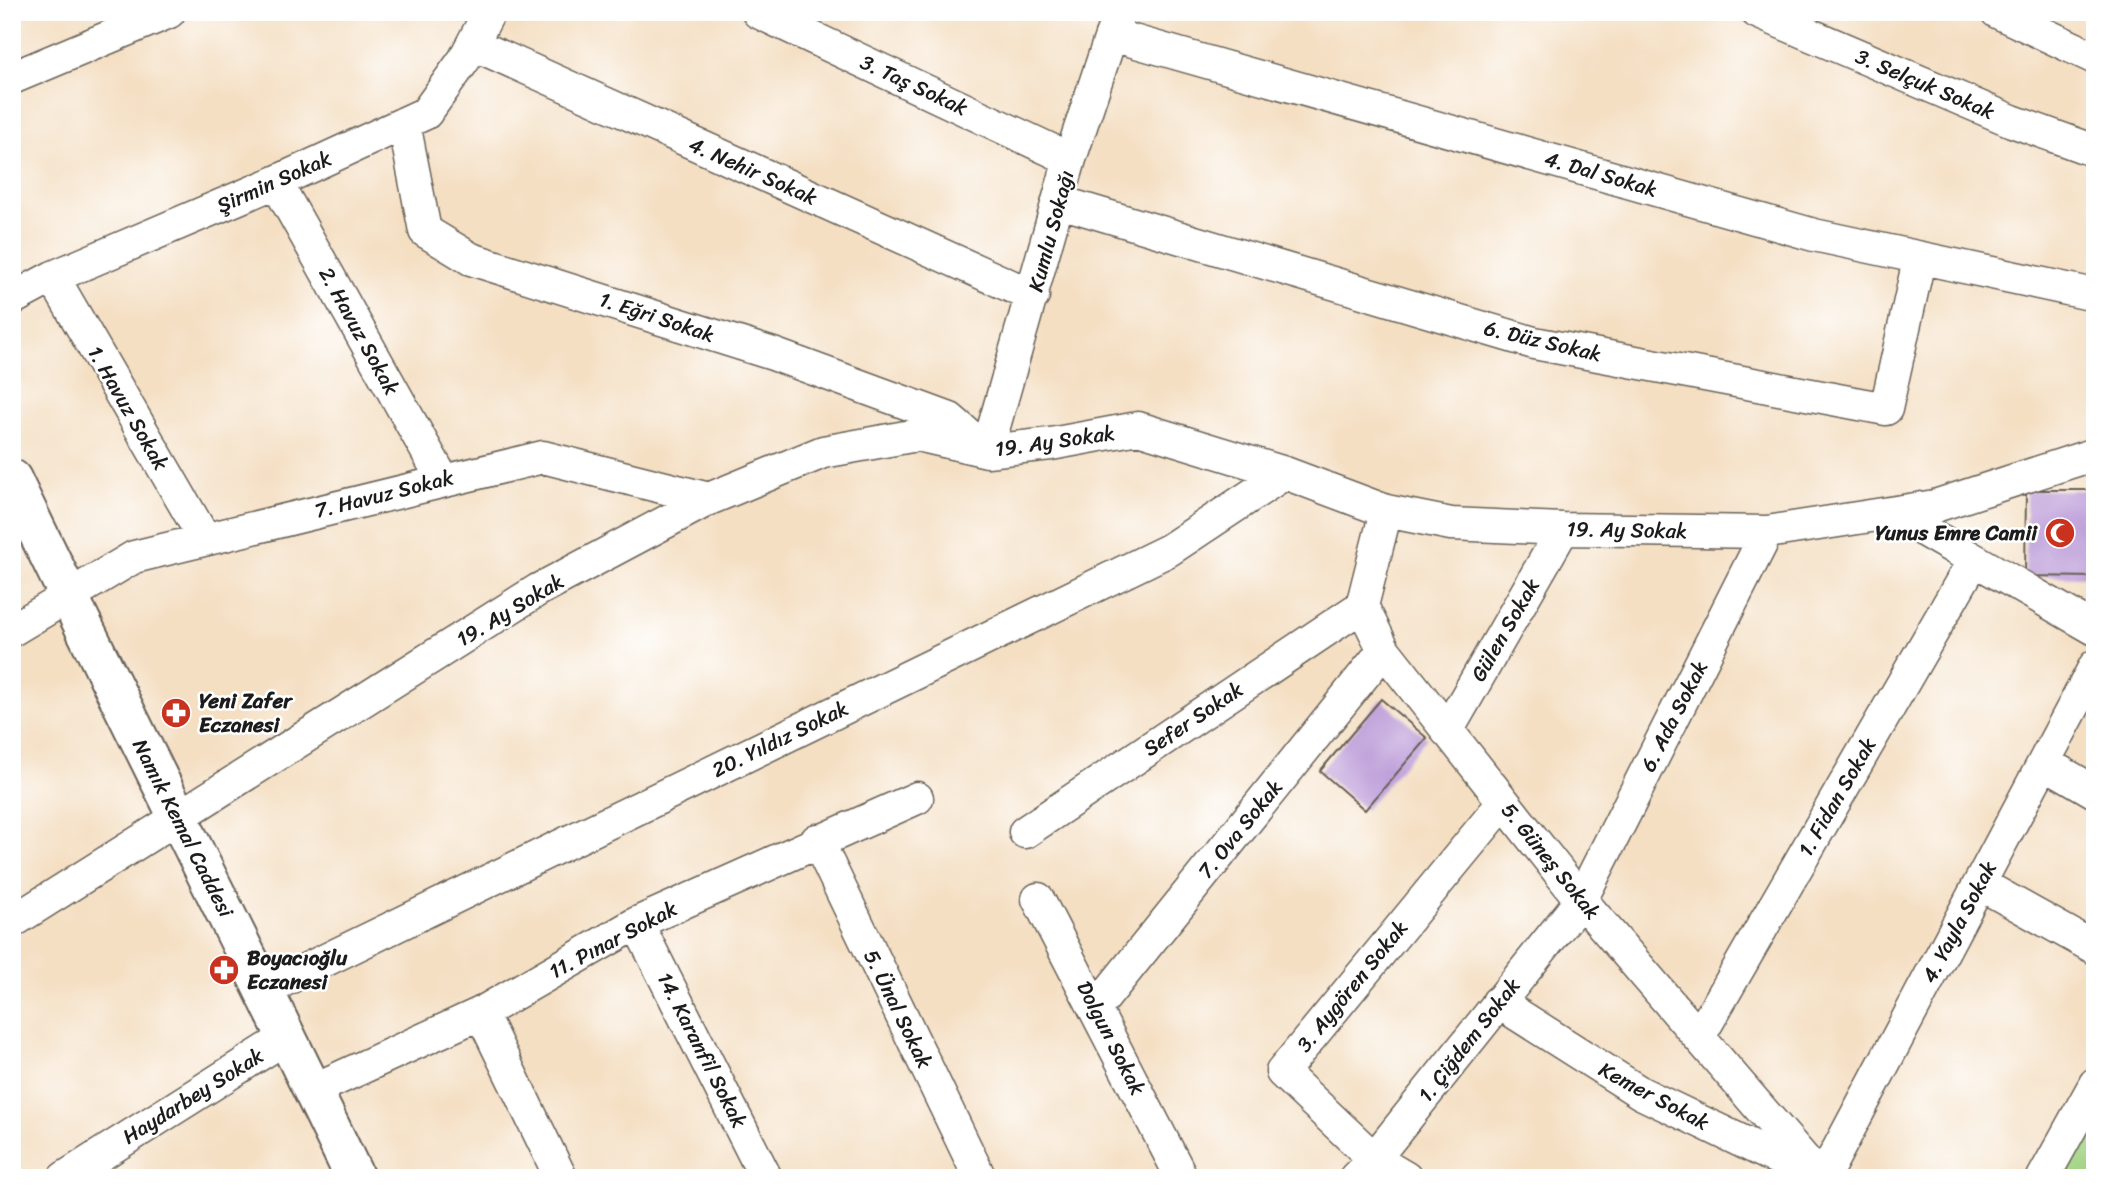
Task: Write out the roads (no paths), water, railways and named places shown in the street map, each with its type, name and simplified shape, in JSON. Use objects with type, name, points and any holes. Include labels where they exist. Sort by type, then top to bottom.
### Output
[{"type":"street","points":[[12,78],[169,12]]},
{"type":"street","name":"Şirmin Sokak","points":[[12,299],[53,277],[276,182],[426,113],[473,44],[489,12]]},
{"type":"street","name":"3. Taş Sokak","points":[[758,12],[1070,159]]},
{"type":"street","name":"3. Selçuk Sokak","points":[[1757,12],[2012,121],[2095,151]]},
{"type":"street","points":[[1997,12],[2095,58]]},
{"type":"street","name":"Kumlu Sokağı","points":[[987,451],[1060,202],[1070,159],[1116,24]]},
{"type":"street","name":"4. Dal Sokak","points":[[1116,24],[1814,235],[1919,260],[2095,296]]},
{"type":"street","name":"4. Nehir Sokak","points":[[473,44],[1033,296]]},
{"type":"street","name":"1. Eğri Sokak","points":[[404,123],[425,231],[471,259],[773,354],[950,419],[987,451]]},
{"type":"street","name":"2. Havuz Sokak","points":[[276,182],[443,480]]},
{"type":"street","name":"6. Düz Sokak","points":[[1060,202],[1534,343],[1886,409],[1919,260]]},
{"type":"street","name":"1. Havuz Sokak","points":[[53,277],[204,538]]},
{"type":"street","name":"19. Ay Sokak","points":[[12,922],[178,821],[538,590],[709,499],[823,452],[917,435],[987,451],[1138,428],[1285,473],[1386,511],[1451,524],[1563,529],[1767,532],[1935,506],[2095,454]]},
{"type":"street","name":"7. Havuz Sokak","points":[[12,630],[67,594],[134,557],[543,457],[709,499]]},
{"type":"street","name":"20. Yıldız Sokak","points":[[266,989],[1169,550],[1285,473]]},
{"type":"street","name":"Namık Kemal Caddesi","points":[[12,479],[178,821],[266,989],[355,1178]]},
{"type":"street","points":[[1362,606],[1386,511]]},
{"type":"street","points":[[1893,513],[2095,629]]},
{"type":"street","name":"Gülen Sokak","points":[[1447,731],[1563,529]]},
{"type":"street","name":"6. Ada Sokak","points":[[1581,900],[1767,532]]},
{"type":"street","name":"1. Fidan Sokak","points":[[1700,1035],[1974,560]]},
{"type":"street","name":"5. Güneş Sokak","points":[[1362,606],[1384,650],[1503,803],[1581,900],[1700,1035],[1820,1178]]},
{"type":"street","name":"Sefer Sokak","points":[[1025,832],[1362,606]]},
{"type":"street","name":"7. Ova Sokak","points":[[1096,1008],[1384,650]]},
{"type":"street","name":"4. Yayla Sokak","points":[[1820,1178],[2095,666]]},
{"type":"street","points":[[2045,763],[2095,792]]},
{"type":"street","name":"11. Pınar Sokak","points":[[313,1090],[481,1013],[637,923],[817,840],[917,798]]},
{"type":"street","name":"3. Aygören Sokak","points":[[1365,1168],[1282,1072],[1503,803]]},
{"type":"street","name":"5. Ünal Sokak","points":[[817,840],[980,1178]]},
{"type":"street","points":[[1980,884],[2095,947]]},
{"type":"street","name":"Dolgun Sokak","points":[[1038,899],[1182,1178]]},
{"type":"street","name":"1. Çiğdem Sokak","points":[[1365,1168],[1581,900]]},
{"type":"street","name":"14. Karanfil Sokak","points":[[637,923],[766,1178]]},
{"type":"street","name":"Kemer Sokak","points":[[1498,1002],[1641,1093],[1820,1178]]},
{"type":"street","points":[[481,1013],[561,1178]]},
{"type":"street","name":"Haydarbey Sokak","points":[[64,1178],[287,1037]]},
{"type":"street","points":[[2043,1178],[2095,1084]]},
{"type":"street","points":[[1365,1168],[1405,1178]]},
{"type":"place","name":"Yunus Emre Camii","points":[[2060,533]]},
{"type":"place","name":"Yeni Zafer Eczanesi","points":[[176,713]]},
{"type":"place","name":"Boyacıoğlu Eczanesi","points":[[224,970]]}]
